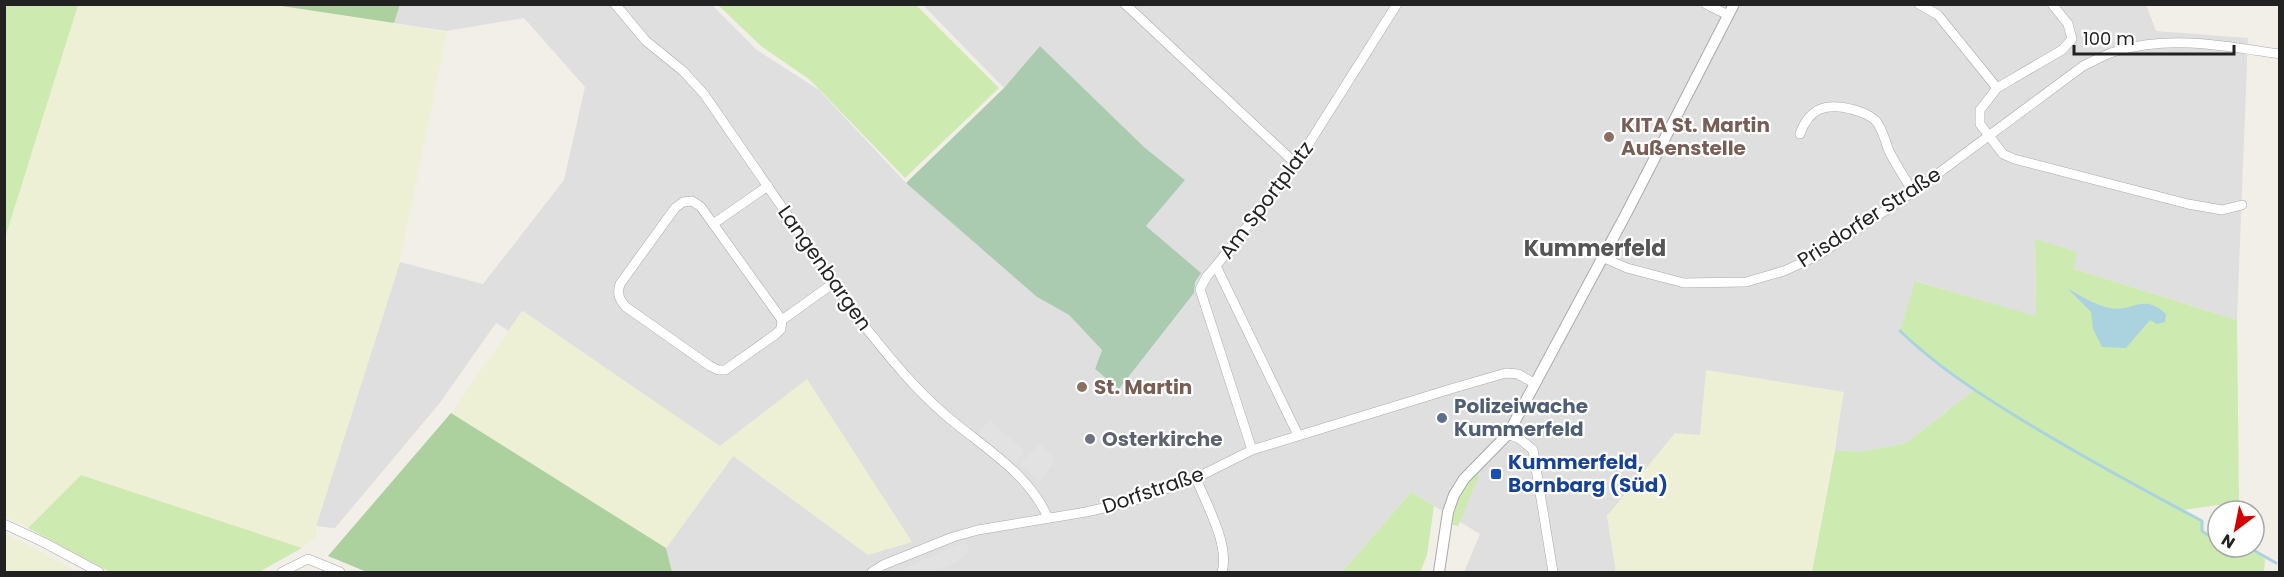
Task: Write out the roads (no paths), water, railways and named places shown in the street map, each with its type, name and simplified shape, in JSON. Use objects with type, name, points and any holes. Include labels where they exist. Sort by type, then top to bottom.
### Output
[{"type":"street","name":"Langenbargen","points":[[615,4],[646,41],[683,71],[704,94],[862,323],[911,382],[942,412],[1001,459],[1023,482],[1044,509],[1048,518]]},
{"type":"street","points":[[1125,4],[1296,164]]},
{"type":"street","name":"Am Sportplatz","points":[[1298,435],[1216,266],[1296,164],[1397,4]]},
{"type":"street","points":[[1706,4],[1728,15]]},
{"type":"street","points":[[1439,573],[1448,512],[1454,495],[1464,479],[1508,434],[1734,4]]},
{"type":"street","points":[[1919,4],[1938,15],[1997,88]]},
{"type":"street","points":[[2052,4],[2068,24],[2072,39],[2062,50],[1997,88],[1980,110],[1980,124],[2003,154],[2188,204],[2222,210],[2242,205]]},
{"type":"street","name":"Prisdorfer Straße","points":[[1602,257],[1627,268],[1684,283],[1746,282],[1784,271],[1817,256],[1912,192],[2083,66],[2114,52],[2144,44],[2181,41],[2280,54]]},
{"type":"street","points":[[1800,134],[1805,120],[1826,106],[1839,106],[1864,112],[1874,118],[1880,127],[1889,151],[1912,192]]},
{"type":"street","points":[[713,224],[768,186]]},
{"type":"street","points":[[692,201],[701,207],[713,224],[782,320],[781,328],[776,334],[733,366],[718,370],[626,306],[620,300],[618,292],[620,284],[675,208],[683,202],[692,201]]},
{"type":"street","points":[[1216,266],[1207,276],[1200,290],[1252,450]]},
{"type":"street","points":[[782,320],[835,282]]},
{"type":"street","name":"Dorfstraße","points":[[872,573],[883,565],[953,537],[978,530],[1130,502],[1196,478],[1252,450],[1506,373],[1518,374],[1534,383]]},
{"type":"street","points":[[1508,434],[1520,439],[1533,450],[1553,573]]},
{"type":"street","points":[[1196,478],[1224,549],[1225,563],[1222,573]]},
{"type":"street","points":[[4,524],[43,542],[99,573]]},
{"type":"street","points":[[282,573],[308,559],[340,573]]},
{"type":"water","points":[[2067,288],[2092,302],[2109,308],[2151,304],[2166,314],[2165,322],[2157,324],[2150,320],[2126,348],[2102,347],[2093,329],[2091,312]]},
{"type":"waterway","points":[[1900,331],[1941,366],[2037,429],[2130,483],[2202,521],[2202,531],[2206,534]]},
{"type":"waterway","points":[[2266,557],[2276,563]]},
{"type":"place","name":"KITA St. Martin Außenstelle","points":[[1609,137]]},
{"type":"place","name":"St. Martin","points":[[1082,387]]},
{"type":"place","name":"Polizeiwache Kummerfeld","points":[[1442,418]]},
{"type":"place","name":"Osterkirche","points":[[1090,439]]},
{"type":"place","name":"Kummerfeld, Bornbarg (Süd)","points":[[1496,474]]},
{"type":"district","name":"Kummerfeld","points":[[1595,248]]}]
